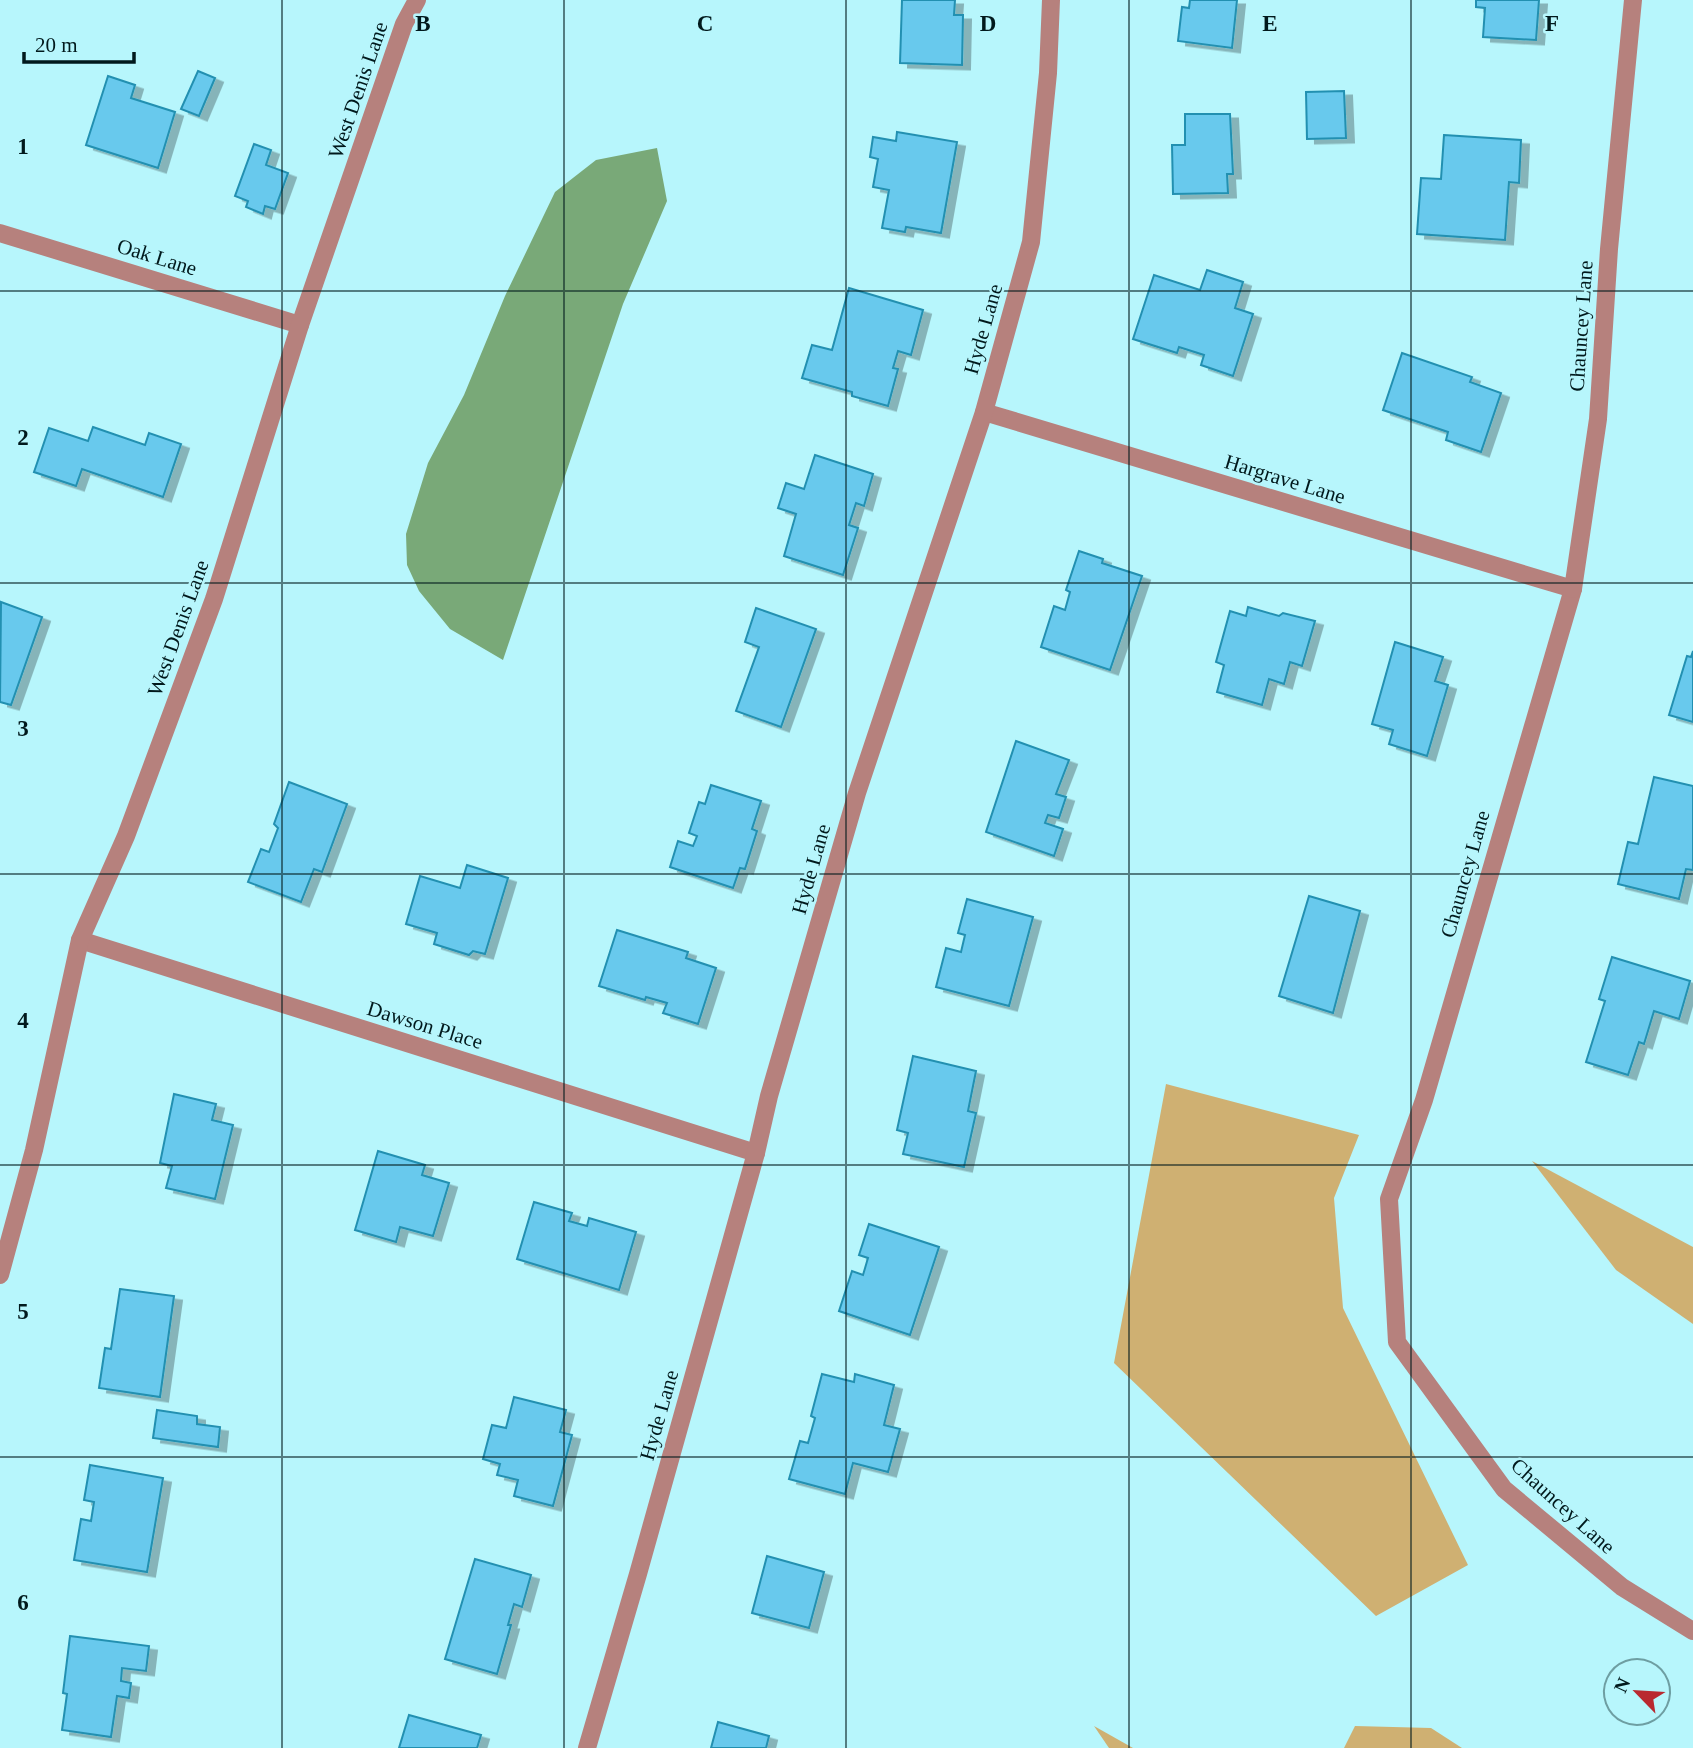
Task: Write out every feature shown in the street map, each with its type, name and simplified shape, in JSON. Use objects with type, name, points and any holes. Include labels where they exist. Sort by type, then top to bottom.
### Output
[{"type":"street","name":"West Denis Lane","points":[[0,1275],[34,1150],[80,940],[126,836],[214,599],[300,325],[404,24],[417,0]]},
{"type":"street","name":"Hyde Lane","points":[[587,1748],[756,1153],[769,1096],[857,793],[984,412],[1031,242],[1048,73],[1051,0]]},
{"type":"street","name":"Chauncey Lane","points":[[1633,0],[1609,249],[1598,419],[1573,589],[1424,1100],[1389,1199],[1397,1342],[1504,1489],[1622,1587],[1693,1631]]},
{"type":"street","name":"Oak Lane","points":[[0,233],[300,325]]},
{"type":"street","name":"Hargrave Lane","points":[[984,412],[1573,589]]},
{"type":"street","name":"Dawson Place","points":[[80,940],[756,1153]]},
{"type":"shaded area","points":[[657,148],[667,201],[623,304],[503,660],[450,629],[419,591],[407,565],[406,534],[428,463],[464,395],[505,296],[555,192],[596,160]]},
{"type":"shaded area","points":[[1166,1084],[1359,1135],[1334,1198],[1343,1308],[1468,1565],[1376,1616],[1114,1363]]},
{"type":"shaded area","points":[[1532,1161],[1693,1247],[1693,1324],[1616,1270]]},
{"type":"shaded area","points":[[1094,1726],[1133,1748],[1109,1748]]},
{"type":"shaded area","points":[[1355,1726],[1431,1728],[1462,1748],[1344,1748]]},
{"type":"building","points":[[902,0],[955,0],[954,15],[963,15],[962,65],[900,63]]},
{"type":"building","points":[[1190,0],[1237,0],[1232,48],[1178,41],[1182,7],[1189,8]]},
{"type":"building","points":[[1476,0],[1539,0],[1536,40],[1483,37],[1485,8],[1476,7]]},
{"type":"building","points":[[198,71],[215,78],[199,116],[181,109]]},
{"type":"building","points":[[108,76],[135,85],[131,98],[175,112],[158,168],[86,145]]},
{"type":"building","points":[[1344,91],[1346,138],[1307,139],[1306,92]]},
{"type":"building","points":[[1185,114],[1230,114],[1233,174],[1227,174],[1228,193],[1173,194],[1172,145],[1185,145]]},
{"type":"building","points":[[897,132],[957,142],[941,233],[906,227],[905,232],[882,228],[889,190],[873,187],[878,159],[870,157],[873,137],[896,141]]},
{"type":"building","points":[[1444,135],[1521,140],[1519,183],[1509,182],[1505,240],[1417,234],[1421,178],[1441,179]]},
{"type":"building","points":[[254,144],[271,150],[266,165],[288,173],[275,209],[265,206],[263,214],[246,207],[248,201],[235,196]]},
{"type":"building","points":[[1207,270],[1243,282],[1235,308],[1253,314],[1233,376],[1201,365],[1204,355],[1179,347],[1177,353],[1133,339],[1154,275],[1200,290]]},
{"type":"building","points":[[849,288],[923,310],[911,355],[898,351],[893,368],[898,369],[888,406],[852,396],[852,392],[802,378],[812,345],[832,350]]},
{"type":"building","points":[[1402,353],[1472,377],[1470,382],[1501,393],[1481,452],[1446,440],[1448,432],[1383,410]]},
{"type":"building","points":[[93,427],[145,445],[149,433],[181,444],[163,497],[82,469],[76,486],[34,472],[49,428],[88,441]]},
{"type":"building","points":[[815,455],[873,474],[864,506],[856,503],[849,525],[858,528],[843,575],[784,556],[796,514],[778,508],[786,483],[804,489]]},
{"type":"building","points":[[1079,551],[1103,559],[1102,563],[1142,576],[1110,670],[1041,647],[1054,606],[1065,610],[1070,592],[1066,590]]},
{"type":"building","points":[[1,602],[42,617],[11,705],[0,702]]},
{"type":"building","points":[[1248,607],[1279,616],[1283,613],[1315,621],[1302,666],[1290,662],[1284,684],[1269,679],[1262,705],[1217,692],[1224,665],[1216,662],[1230,611],[1246,616]]},
{"type":"building","points":[[756,608],[816,629],[781,727],[736,711],[759,647],[745,642]]},
{"type":"building","points":[[1395,642],[1443,657],[1435,681],[1448,685],[1427,756],[1389,744],[1393,730],[1372,724]]},
{"type":"building","points":[[1693,651],[1693,722],[1669,715],[1687,656],[1691,657]]},
{"type":"building","points":[[1016,741],[1069,760],[1056,794],[1066,797],[1059,818],[1048,815],[1045,823],[1063,829],[1054,856],[986,832]]},
{"type":"building","points":[[1654,777],[1693,786],[1693,870],[1686,869],[1679,899],[1618,884],[1628,842],[1638,844]]},
{"type":"building","points":[[289,782],[347,804],[322,872],[314,869],[301,902],[248,882],[261,849],[269,852],[278,828],[274,824]]},
{"type":"building","points":[[711,785],[761,801],[752,829],[757,831],[745,869],[740,868],[733,888],[670,867],[678,841],[693,846],[697,836],[689,833],[699,802],[705,804]]},
{"type":"building","points":[[467,865],[508,878],[485,954],[473,951],[469,955],[434,944],[437,933],[406,924],[420,876],[460,888]]},
{"type":"building","points":[[1309,896],[1360,911],[1333,1013],[1279,996]]},
{"type":"building","points":[[967,899],[1033,917],[1009,1006],[936,987],[946,948],[961,952],[965,935],[958,933]]},
{"type":"building","points":[[617,930],[688,952],[686,958],[716,968],[698,1024],[663,1013],[667,1003],[646,997],[645,1000],[599,986]]},
{"type":"building","points":[[1612,957],[1690,981],[1679,1019],[1654,1011],[1644,1044],[1639,1042],[1628,1075],[1586,1062],[1605,1001],[1599,999]]},
{"type":"building","points":[[913,1056],[976,1071],[968,1111],[976,1113],[964,1167],[903,1154],[908,1133],[897,1130]]},
{"type":"building","points":[[174,1094],[216,1104],[212,1120],[233,1125],[215,1199],[166,1188],[172,1166],[160,1163]]},
{"type":"building","points":[[378,1151],[425,1165],[422,1175],[449,1183],[433,1236],[400,1227],[396,1242],[355,1230]]},
{"type":"building","points":[[534,1202],[572,1213],[569,1221],[587,1226],[589,1218],[636,1232],[619,1290],[517,1259]]},
{"type":"building","points":[[869,1224],[939,1247],[910,1335],[839,1311],[852,1271],[863,1275],[868,1258],[859,1255]]},
{"type":"building","points":[[120,1289],[174,1296],[160,1397],[99,1388],[105,1348],[111,1349]]},
{"type":"building","points":[[822,1374],[854,1382],[855,1374],[894,1385],[884,1425],[900,1429],[888,1472],[853,1463],[845,1494],[789,1479],[800,1441],[808,1443],[815,1418],[811,1416]]},
{"type":"building","points":[[514,1397],[566,1410],[560,1432],[572,1435],[553,1506],[514,1496],[518,1480],[497,1475],[500,1464],[483,1459],[492,1425],[506,1428]]},
{"type":"building","points":[[157,1410],[197,1416],[197,1424],[220,1427],[218,1447],[153,1438]]},
{"type":"building","points":[[90,1465],[163,1478],[147,1572],[74,1560],[81,1519],[91,1521],[94,1502],[84,1500]]},
{"type":"building","points":[[767,1556],[824,1572],[809,1628],[752,1613]]},
{"type":"building","points":[[475,1559],[531,1575],[522,1607],[514,1604],[497,1674],[445,1659]]},
{"type":"building","points":[[70,1636],[149,1646],[146,1671],[122,1668],[121,1681],[131,1683],[129,1698],[117,1696],[111,1737],[62,1730],[67,1694],[63,1693]]},
{"type":"building","points":[[409,1715],[481,1735],[477,1748],[399,1748]]},
{"type":"building","points":[[718,1722],[769,1736],[766,1748],[711,1748]]}]
